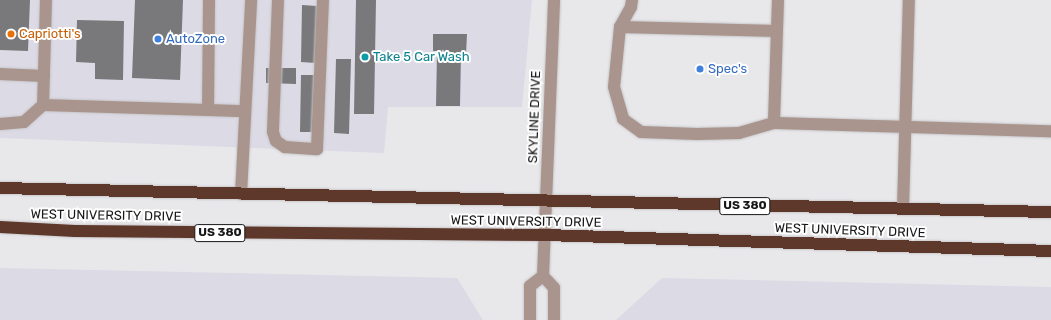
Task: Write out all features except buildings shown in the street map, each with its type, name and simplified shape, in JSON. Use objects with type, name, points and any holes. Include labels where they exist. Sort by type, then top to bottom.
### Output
[{"type":"highway","name":"WEST UNIVERSITY DRIVE","points":[[0,188],[546,202],[1051,212]]},
{"type":"highway","name":"WEST UNIVERSITY DRIVE","points":[[0,227],[75,231],[545,236],[1051,251]]},
{"type":"street","points":[[43,105],[46,0]]},
{"type":"street","points":[[208,110],[209,0]]},
{"type":"street","points":[[241,194],[251,0]]},
{"type":"street","points":[[278,0],[273,132],[276,141],[285,147],[317,149],[323,0]]},
{"type":"street","name":"SKYLINE DRIVE","points":[[543,276],[554,0]]},
{"type":"street","points":[[632,0],[631,7],[620,27],[614,87],[623,119],[641,132],[697,134],[739,133],[774,123],[1051,131]]},
{"type":"street","points":[[774,123],[778,0]]},
{"type":"street","points":[[902,209],[909,0]]},
{"type":"street","points":[[620,27],[777,31]]},
{"type":"street","points":[[0,74],[44,76]]},
{"type":"street","points":[[0,124],[24,122],[43,105],[245,111]]},
{"type":"street","points":[[530,320],[530,286],[543,276],[554,288],[554,320]]},
{"type":"shaded area","points":[[0,0],[532,0],[522,107],[388,107],[384,153],[0,138]]},
{"type":"shaded area","points":[[0,268],[457,278],[483,320],[0,320]]},
{"type":"shaded area","points":[[662,278],[1051,287],[1051,320],[616,320]]},
{"type":"place","name":"Capriotti's","points":[[11,34]]},
{"type":"place","name":"AutoZone","points":[[158,39]]},
{"type":"place","name":"Take 5 Car Wash","points":[[365,57]]},
{"type":"place","name":"Spec's","points":[[700,69]]}]
